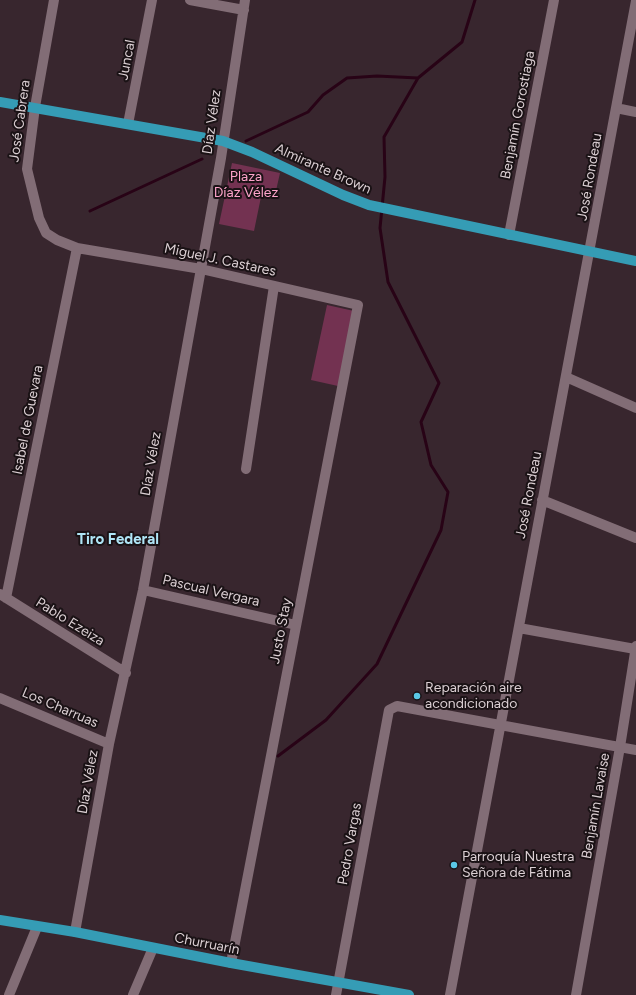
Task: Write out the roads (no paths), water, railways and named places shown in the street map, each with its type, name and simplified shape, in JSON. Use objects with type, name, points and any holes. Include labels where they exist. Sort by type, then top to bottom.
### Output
[{"type":"main road","name":"Almirante Brown","points":[[0,102],[223,141],[252,152],[343,195],[369,205],[636,261]]},
{"type":"main road","name":"Churruarín","points":[[0,920],[75,932],[231,963],[409,995]]},
{"type":"street","name":"José Cabrera","points":[[54,0],[35,107],[27,169],[39,218],[46,233],[57,240],[77,248]]},
{"type":"street","name":"Juncal","points":[[128,124],[152,0]]},
{"type":"street","points":[[190,0],[245,5]]},
{"type":"street","name":"Benjamín Gorostiaga","points":[[509,235],[554,0]]},
{"type":"street","name":"José Rondeau","points":[[450,995],[502,726],[542,500],[590,252],[636,0]]},
{"type":"street","name":"Díaz Vélez","points":[[75,932],[109,744],[126,674],[143,590],[201,269],[245,5]]},
{"type":"street","points":[[616,108],[636,112]]},
{"type":"street","name":"Miguel J. Castares","points":[[77,248],[201,269],[358,305]]},
{"type":"street","name":"Isabel de Guevara","points":[[3,596],[77,248]]},
{"type":"street","points":[[246,469],[274,286]]},
{"type":"street","name":"Justo Stay","points":[[231,963],[358,305]]},
{"type":"street","points":[[566,377],[636,408]]},
{"type":"street","points":[[542,500],[636,538]]},
{"type":"street","name":"Pascual Vergara","points":[[143,590],[296,625]]},
{"type":"street","name":"Pablo Ezeiza","points":[[3,596],[126,674]]},
{"type":"street","points":[[519,628],[636,647]]},
{"type":"street","name":"Benjamín Lavaise","points":[[576,995],[620,747],[636,647]]},
{"type":"street","name":"Los Charruas","points":[[0,698],[109,744]]},
{"type":"street","name":"Pedro Vargas","points":[[336,995],[389,710],[397,706],[502,726]]},
{"type":"street","points":[[502,726],[636,750]]},
{"type":"street","points":[[9,995],[37,927]]},
{"type":"street","points":[[133,995],[153,948]]},
{"type":"waterway","points":[[278,756],[326,720],[377,664],[441,530],[448,492],[431,465],[421,422],[439,383],[388,282],[380,228],[385,177],[384,137],[418,78],[462,42],[475,0]]},
{"type":"waterway","points":[[246,141],[308,112],[323,95],[347,78],[377,76],[418,78]]},
{"type":"waterway","points":[[90,211],[202,159]]},
{"type":"place","name":"Reparación aire acondicionado","points":[[417,696]]},
{"type":"place","name":"Parroquía Nuestra Señora de Fátima","points":[[454,865]]},
{"type":"district","name":"Tiro Federal","points":[[118,540]]},
{"type":"park label","name":"Plaza Díaz Vélez","points":[[246,186]]}]
